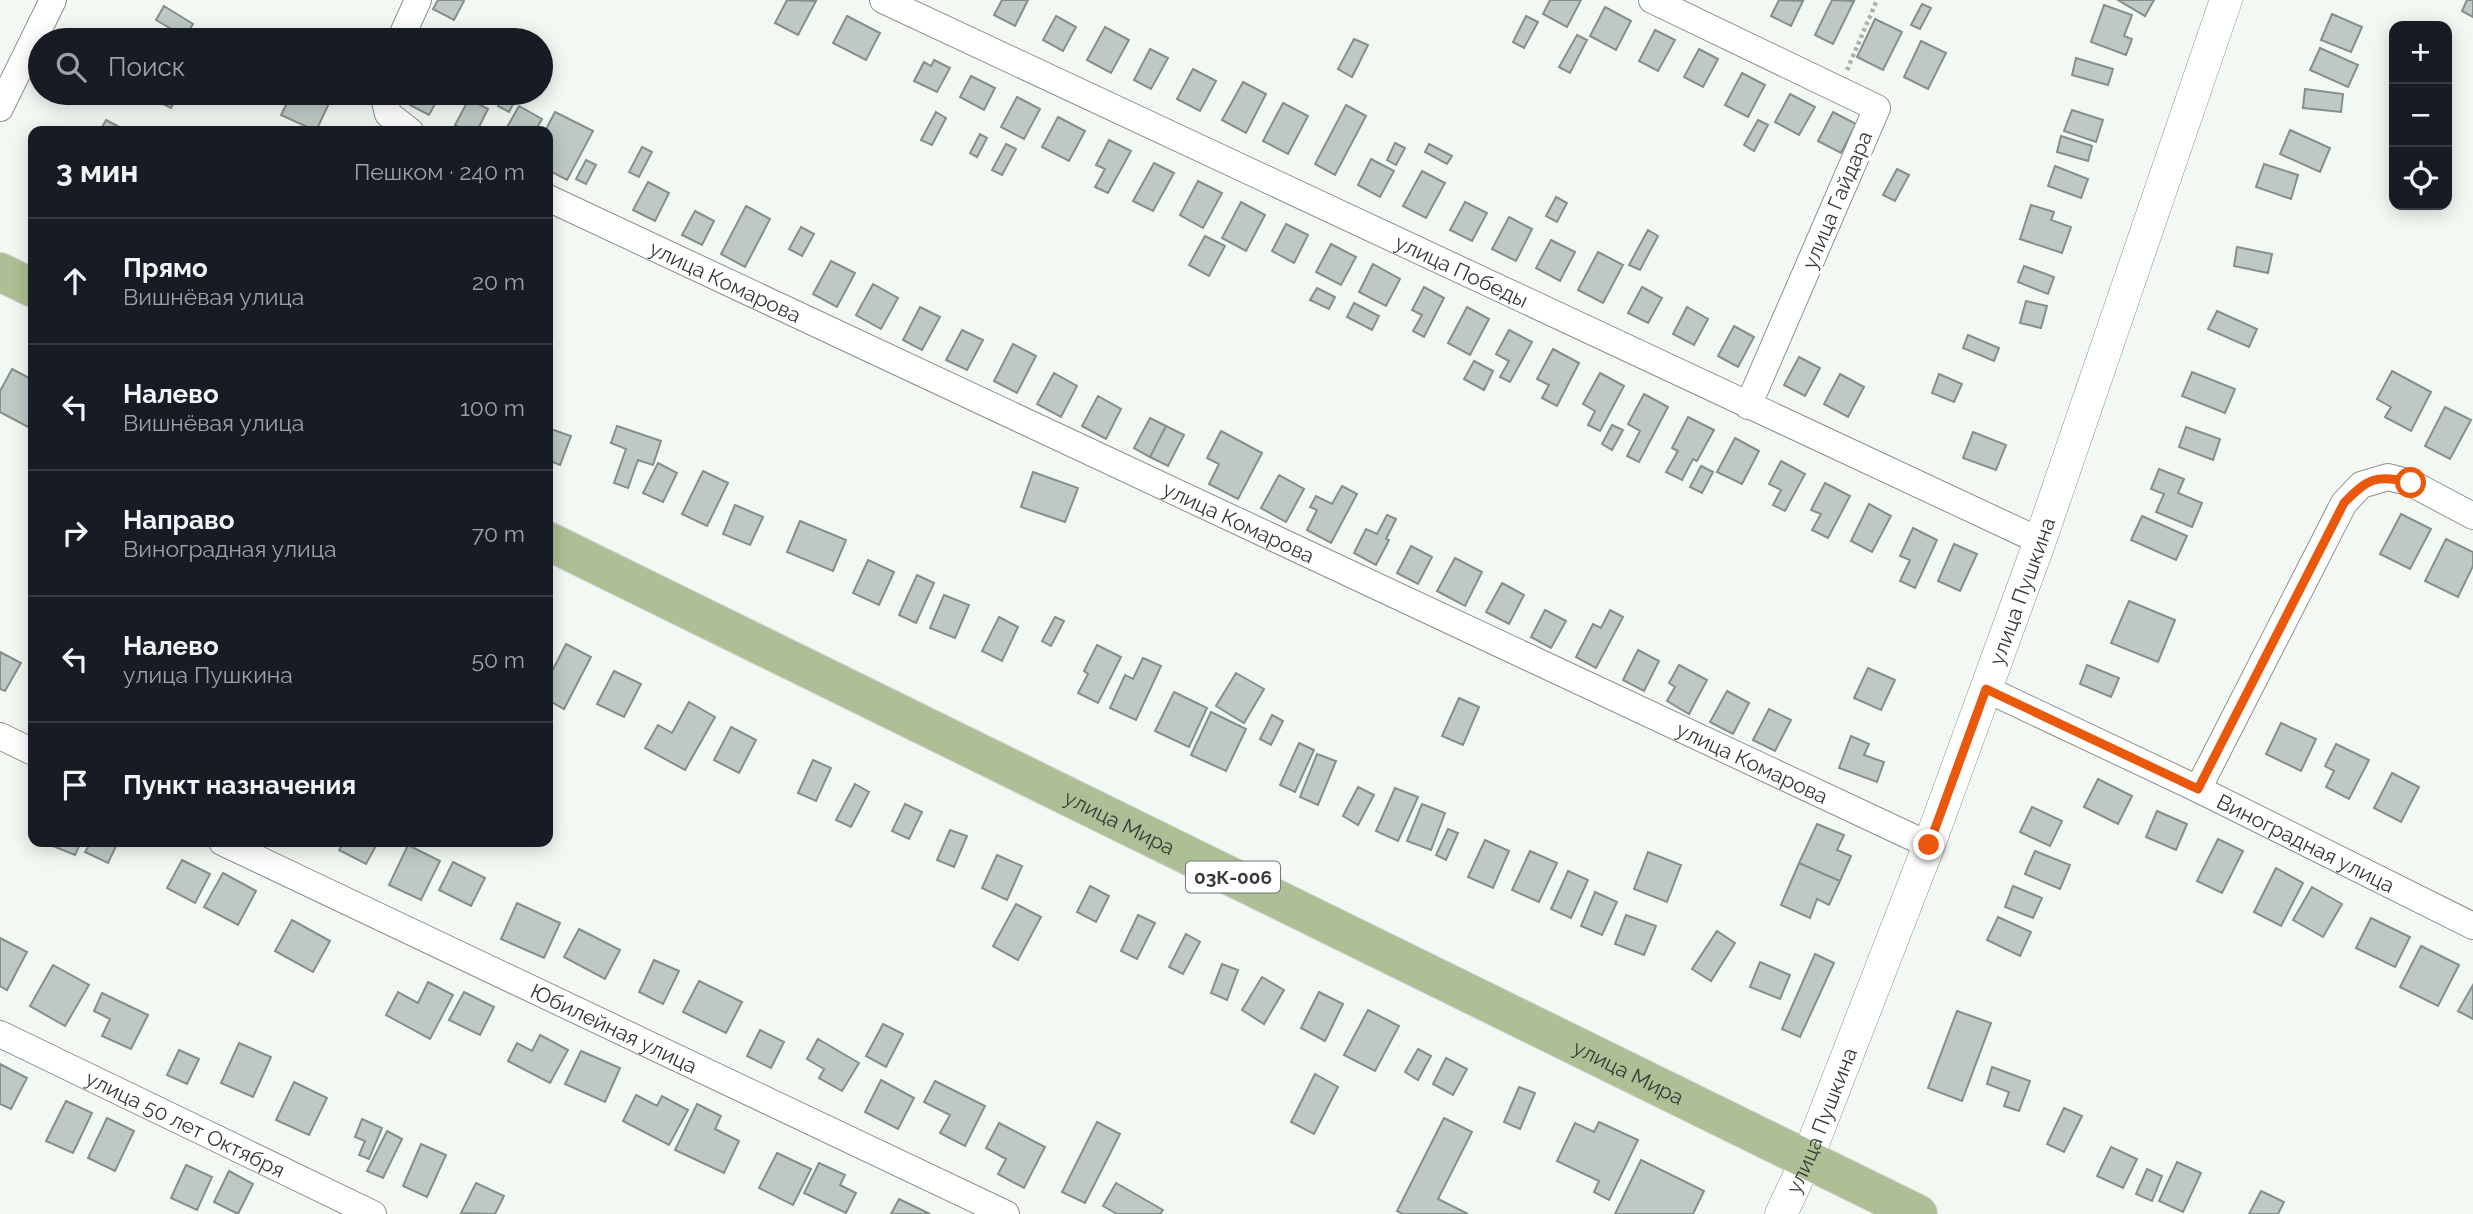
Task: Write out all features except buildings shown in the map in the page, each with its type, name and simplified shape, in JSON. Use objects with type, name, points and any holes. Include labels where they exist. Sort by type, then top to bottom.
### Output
[{"type":"main road","points":[[0,272],[28,286]]},
{"type":"main road","name":"улица Мира","points":[[553,543],[1918,1214]]},
{"type":"street","points":[[39,28],[53,0]]},
{"type":"street","points":[[405,28],[418,0]]},
{"type":"street","name":"улица Победы","points":[[883,0],[2040,541]]},
{"type":"street","name":"улица Гайдара","points":[[1652,0],[1877,108],[1748,406]]},
{"type":"street","name":"улица Пушкина","points":[[1781,1214],[1807,1159],[1929,845],[2040,541],[2226,0]]},
{"type":"street","points":[[0,108],[28,51]]},
{"type":"street","points":[[386,105],[388,114],[404,126]]},
{"type":"street","name":"улица Комарова","points":[[553,200],[1929,845]]},
{"type":"street","points":[[2198,789],[2344,503],[2361,485],[2388,477],[2411,483],[2473,516]]},
{"type":"street","name":"Виноградная улица","points":[[1986,689],[2198,789],[2473,926]]},
{"type":"street","points":[[0,736],[28,750]]},
{"type":"street","name":"Юбилейная улица","points":[[233,847],[1006,1214]]},
{"type":"street","name":"улица 50 лет Октября","points":[[0,1034],[373,1214]]},
{"type":"path","points":[[1839,89],[1877,0]]},
{"type":"route","points":[[1929,845],[1986,689],[2198,789],[2344,503],[2361,485],[2388,477],[2411,483]]}]
